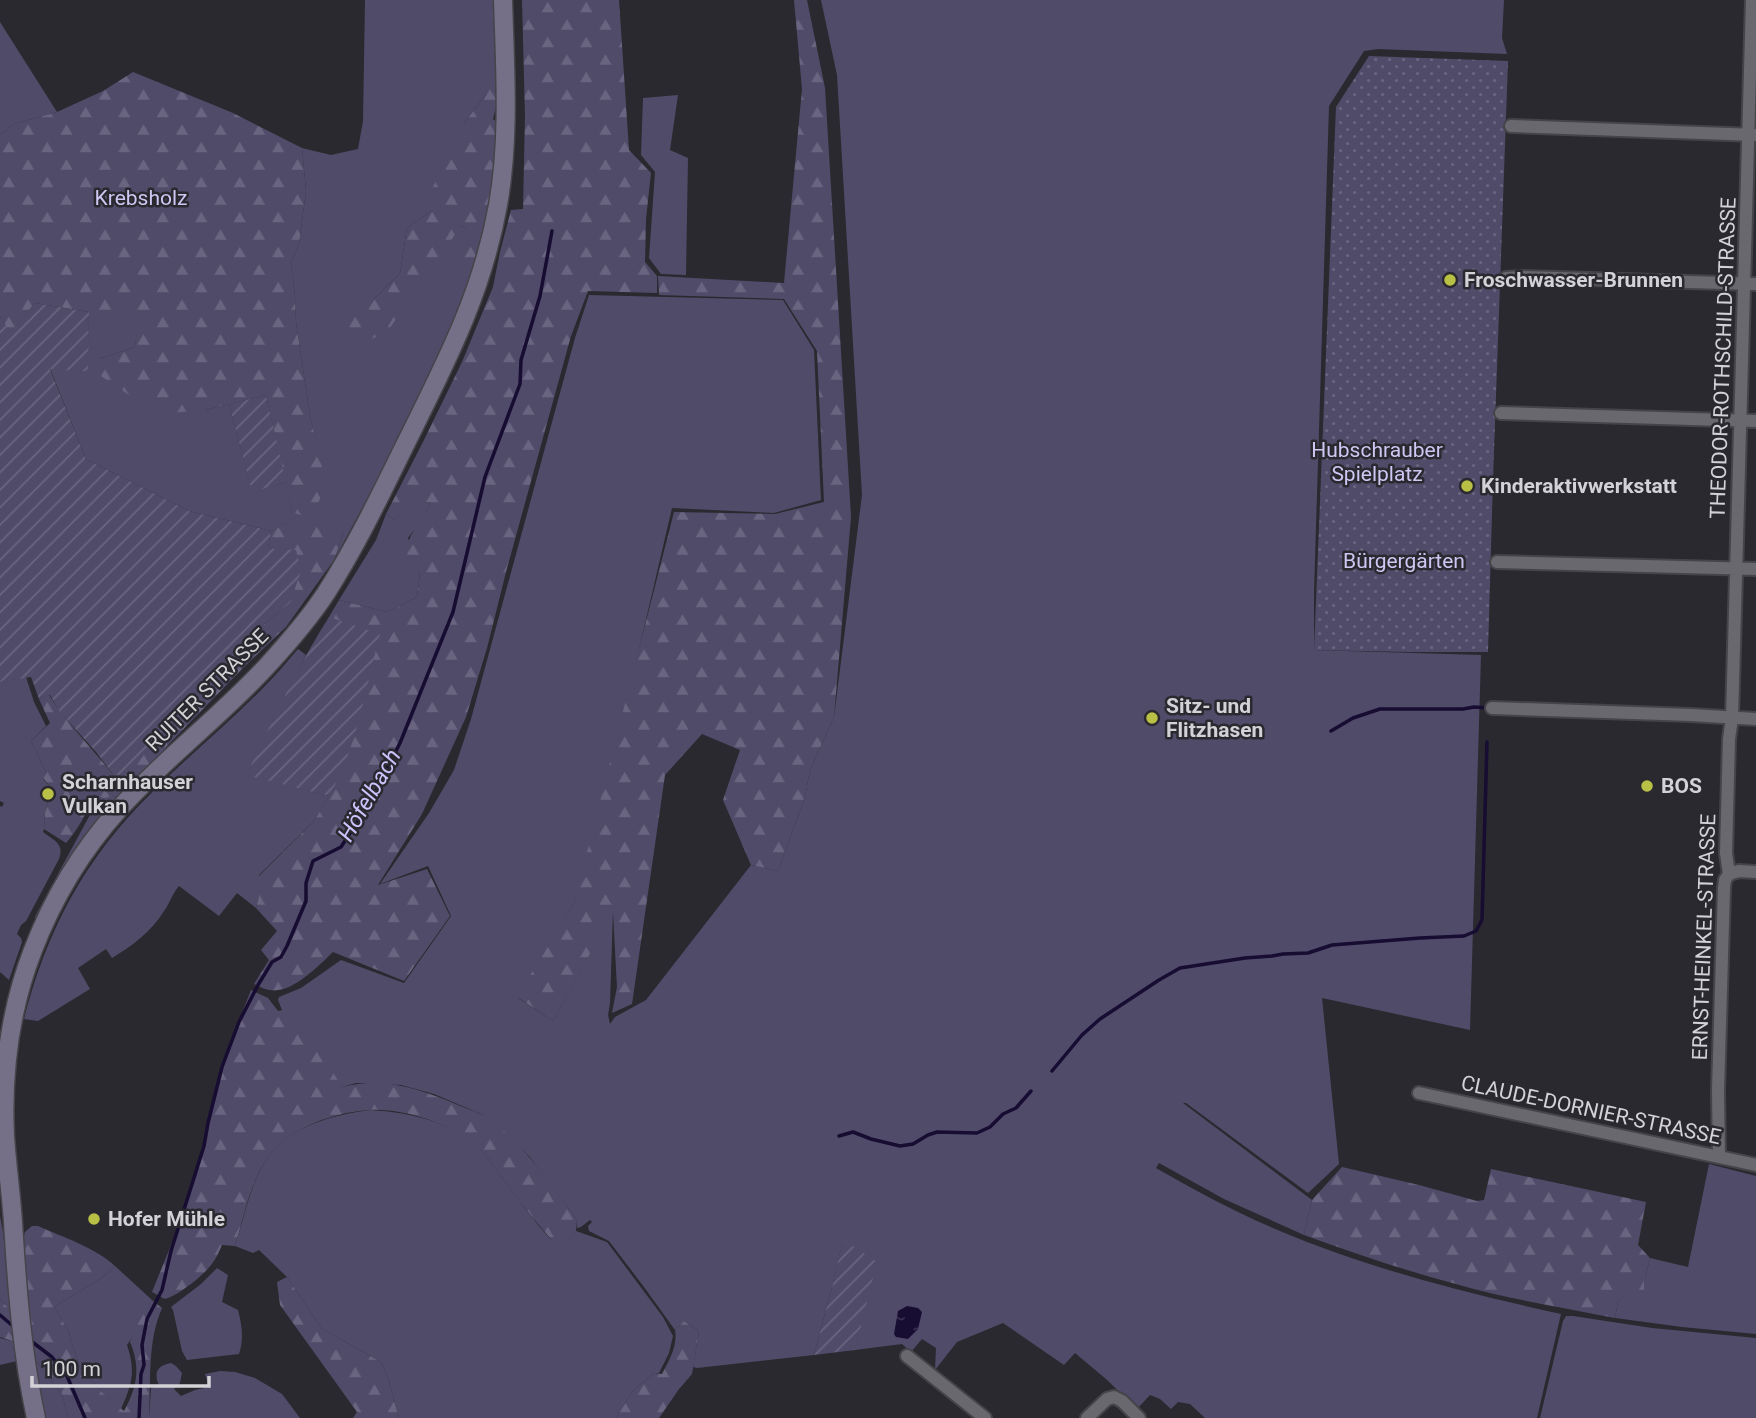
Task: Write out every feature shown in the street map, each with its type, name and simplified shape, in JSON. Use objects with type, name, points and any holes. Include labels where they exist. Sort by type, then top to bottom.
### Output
[{"type":"main road","name":"RUITER STRASSE","points":[[36,1418],[20,1311],[6,1152],[5,1085],[11,1026],[19,992],[33,951],[79,860],[138,789],[263,670],[326,594],[374,507],[459,334],[488,250],[500,190],[505,137],[503,0]]},
{"type":"street","name":"THEODOR-ROTHSCHILD-STRASSE","points":[[1732,718],[1740,421],[1750,284],[1752,0]]},
{"type":"street","points":[[1511,126],[1752,135]]},
{"type":"street","points":[[1506,278],[1750,284]]},
{"type":"street","points":[[1501,413],[1756,421]]},
{"type":"street","points":[[1497,562],[1756,569]]},
{"type":"street","points":[[1492,708],[1756,719]]},
{"type":"street","name":"ERNST-HEINKEL-STRASSE","points":[[1719,1157],[1718,1091],[1724,888],[1729,874],[1726,841],[1728,739],[1732,718]]},
{"type":"street","points":[[1729,874],[1739,871],[1756,872]]},
{"type":"street","name":"CLAUDE-DORNIER-STRASSE","points":[[1419,1093],[1756,1165]]},
{"type":"street","points":[[907,1356],[985,1418]]},
{"type":"street","points":[[1087,1418],[1107,1399],[1114,1397],[1120,1399],[1139,1418]]},
{"type":"green space","points":[[365,0],[494,0],[498,87],[486,94],[465,122],[433,210],[407,228],[400,273],[371,302],[356,345],[461,226],[466,228],[475,281],[417,407],[334,560],[344,532],[329,532],[304,538],[285,524],[271,531],[189,511],[86,459],[50,368],[87,372],[89,312],[140,312],[135,347],[99,359],[205,410],[229,404],[252,491],[286,482],[292,512],[325,484],[310,416],[296,322],[291,263],[299,244],[306,191],[302,148],[331,155],[358,149],[363,121]]},
{"type":"green space","points":[[522,0],[619,0],[629,150],[651,173],[645,262],[657,276],[657,293],[588,291],[571,336],[466,717],[422,814],[378,885],[427,869],[450,916],[404,981],[333,952],[287,988],[266,989],[254,984],[269,960],[261,950],[277,931],[256,908],[259,896],[258,877],[314,821],[334,787],[329,617],[339,600],[387,612],[417,597],[420,572],[405,553],[412,533],[431,502],[414,504],[394,519],[386,514],[462,362],[493,287],[511,210],[523,209],[525,116]]},
{"type":"green space","points":[[794,0],[807,0],[825,88],[851,517],[834,717],[810,770],[805,797],[778,871],[751,865],[723,800],[740,750],[702,734],[665,775],[632,1004],[612,1013],[617,987],[613,912],[553,1021],[517,997],[574,903],[674,512],[775,514],[824,502],[817,351],[784,299],[659,295],[658,276],[784,283],[802,89]]},
{"type":"green space","points":[[821,0],[1504,0],[1502,38],[1507,54],[1378,49],[1364,51],[1329,106],[1314,650],[1481,655],[1470,1030],[1322,998],[1339,1164],[1308,1193],[1183,1103],[1312,1200],[1304,1235],[1224,1199],[1159,1163],[1156,1168],[1232,1209],[1314,1245],[1419,1279],[1561,1314],[1537,1418],[1205,1418],[1190,1404],[1178,1402],[1171,1409],[1160,1399],[1150,1395],[1137,1409],[1075,1353],[1064,1365],[1003,1323],[957,1342],[935,1370],[936,1348],[922,1339],[911,1352],[902,1344],[855,1350],[864,1309],[843,1241],[814,1355],[693,1367],[699,1331],[684,1321],[675,1330],[609,1241],[589,1231],[588,1226],[592,1222],[590,1220],[577,1228],[577,1220],[529,1156],[499,1127],[481,1114],[434,1094],[401,1085],[356,1083],[342,1087],[286,1010],[282,1010],[279,997],[301,988],[341,960],[404,983],[451,916],[428,866],[380,884],[429,813],[454,770],[471,719],[589,295],[783,300],[814,350],[821,500],[774,513],[672,508],[600,817],[574,903],[518,998],[553,1021],[613,911],[608,1015],[610,1024],[615,1017],[646,1000],[751,865],[778,871],[805,797],[810,770],[834,717],[862,495],[837,75]]},
{"type":"green space","points":[[0,22],[57,112],[14,124],[0,135]]},
{"type":"green space","name":"Bürgergärten","points":[[1369,56],[1508,61],[1488,652],[1314,650],[1336,107]]},
{"type":"green space","points":[[484,70],[490,71],[497,89],[493,119],[497,123],[497,166],[475,281],[463,295],[457,295],[466,228],[461,226],[387,332],[356,346],[340,327],[348,303],[371,302],[400,273],[407,228],[433,210],[430,193],[465,122],[486,94]]},
{"type":"green space","name":"Krebsholz","points":[[133,72],[233,113],[302,148],[306,191],[299,244],[291,263],[296,322],[310,416],[326,484],[317,506],[303,516],[292,512],[266,395],[205,410],[157,414],[95,372],[99,359],[135,347],[139,312],[89,312],[35,303],[10,333],[0,317],[0,135],[14,124],[57,112],[103,91]]},
{"type":"green space","points":[[678,95],[670,150],[688,158],[686,275],[661,274],[649,258],[655,172],[641,155],[643,98]]},
{"type":"green space","points":[[35,303],[89,312],[88,372],[50,369],[86,459],[189,511],[271,531],[268,548],[296,550],[301,571],[290,603],[243,641],[176,714],[135,766],[118,781],[60,712],[50,695],[39,699],[31,677],[0,682],[0,317],[10,332]]},
{"type":"green space","points":[[266,395],[286,482],[252,492],[229,404]]},
{"type":"green space","points":[[431,502],[408,538],[420,572],[417,597],[387,612],[339,600],[376,540],[386,514],[394,519],[414,503]]},
{"type":"green space","points":[[284,524],[299,529],[304,537],[320,524],[329,532],[344,532],[334,560],[286,627],[167,746],[145,775],[121,798],[93,795],[82,821],[66,843],[44,829],[45,813],[52,789],[43,778],[46,772],[31,741],[50,723],[39,699],[49,695],[118,781],[243,641],[290,603],[296,551],[268,548],[271,531]]},
{"type":"green space","points":[[329,617],[380,634],[354,738],[329,796],[246,775],[296,675]]},
{"type":"green space","points":[[298,649],[306,655],[247,774],[329,796],[314,821],[259,875],[256,908],[237,893],[219,916],[179,886],[159,918],[134,943],[112,958],[106,949],[78,968],[90,989],[38,1021],[24,1019],[53,934],[73,893],[98,855],[155,789],[262,689]]},
{"type":"green space","points":[[26,677],[46,726],[31,741],[46,772],[43,779],[52,789],[43,832],[57,842],[60,854],[17,934],[22,942],[9,980],[0,972],[0,806],[4,803],[0,801],[0,682]]},
{"type":"green space","points":[[99,796],[121,798],[39,920],[35,917]]},
{"type":"green space","points":[[251,990],[268,998],[278,1011],[286,1009],[311,1037],[342,1087],[374,1083],[404,1086],[448,1101],[492,1121],[516,1143],[548,1180],[577,1220],[576,1231],[563,1246],[555,1244],[484,1154],[474,1143],[452,1129],[409,1114],[368,1110],[341,1114],[314,1123],[278,1146],[257,1177],[235,1246],[222,1245],[207,1269],[176,1294],[165,1299],[152,1292],[174,1238],[202,1150],[220,1069]]},
{"type":"green space","points":[[370,1110],[424,1118],[472,1141],[486,1155],[539,1226],[556,1242],[563,1245],[576,1231],[607,1242],[663,1317],[673,1336],[669,1353],[659,1373],[654,1373],[633,1391],[616,1418],[399,1418],[381,1362],[321,1328],[287,1277],[259,1250],[253,1253],[235,1246],[256,1180],[275,1148],[312,1124]]},
{"type":"green space","points":[[1709,1164],[1756,1176],[1756,1334],[1615,1318],[1618,1301],[1626,1291],[1644,1298],[1644,1283],[1650,1258],[1688,1267]]},
{"type":"green space","points":[[1342,1167],[1477,1201],[1484,1200],[1491,1169],[1646,1202],[1638,1245],[1650,1258],[1644,1283],[1644,1298],[1639,1301],[1626,1292],[1618,1301],[1615,1318],[1470,1288],[1304,1235],[1312,1200]]},
{"type":"green space","points":[[0,1216],[9,1289],[13,1313],[0,1299]]},
{"type":"green space","points":[[32,1226],[79,1243],[115,1266],[103,1277],[54,1307],[68,1330],[80,1368],[124,1411],[136,1377],[136,1360],[130,1342],[145,1308],[152,1300],[162,1308],[152,1348],[149,1418],[68,1418],[62,1394],[34,1358],[23,1239],[25,1232]]},
{"type":"green space","points":[[843,1240],[877,1262],[855,1350],[814,1355],[833,1283]]},
{"type":"green space","points":[[115,1266],[152,1300],[127,1345],[132,1378],[121,1409],[80,1368],[68,1330],[54,1307],[103,1277]]},
{"type":"green space","points":[[217,1268],[228,1275],[222,1302],[238,1310],[242,1332],[239,1354],[187,1360],[182,1351],[171,1307]]},
{"type":"green space","points":[[287,1277],[321,1328],[381,1362],[399,1418],[353,1418],[357,1412],[280,1305],[277,1282]]},
{"type":"green space","points":[[0,1299],[13,1313],[15,1342],[0,1337]]},
{"type":"green space","points":[[1566,1316],[1756,1338],[1756,1418],[1540,1418]]},
{"type":"green space","points":[[684,1321],[699,1331],[692,1374],[659,1418],[616,1418],[633,1391],[654,1373],[662,1374],[674,1347],[675,1330]]},
{"type":"green space","points":[[0,1338],[15,1342],[17,1361],[0,1365]]},
{"type":"green space","points":[[34,1358],[62,1394],[68,1418],[45,1418]]},
{"type":"green space","points":[[171,1363],[182,1373],[180,1383],[174,1389],[181,1396],[209,1387],[205,1374],[235,1372],[255,1378],[282,1394],[300,1418],[149,1418],[151,1388],[159,1385],[158,1370]]},
{"type":"water","points":[[907,1306],[918,1308],[922,1312],[918,1329],[908,1339],[896,1337],[894,1334],[898,1311]]},
{"type":"waterway","name":"Höfelbach","points":[[139,1418],[141,1374],[144,1365],[142,1345],[147,1319],[162,1290],[171,1251],[204,1146],[222,1067],[239,1022],[258,985],[272,962],[281,957],[287,946],[306,901],[306,883],[313,861],[341,847],[370,802],[400,743],[453,612],[485,477],[520,384],[521,360],[540,296],[552,231]]},
{"type":"waterway","points":[[1331,731],[1353,718],[1380,709],[1489,708]]},
{"type":"waterway","points":[[1052,1071],[1082,1035],[1100,1019],[1180,968],[1245,958],[1308,953],[1332,945],[1464,936],[1476,931],[1482,920],[1487,742]]},
{"type":"waterway","points":[[839,1136],[853,1132],[900,1146],[913,1144],[937,1132],[977,1133],[1016,1108],[1031,1091]]},
{"type":"waterway","points":[[0,1315],[14,1327]]},
{"type":"waterway","points":[[31,1341],[52,1357],[67,1376],[85,1418]]},
{"type":"place","name":"Froschwasser-Brunnen","points":[[1450,280]]},
{"type":"place","name":"Kinderaktivwerkstatt","points":[[1467,486]]},
{"type":"place","name":"Sitz- und Flitzhasen","points":[[1152,718]]},
{"type":"place","name":"BOS","points":[[1647,786]]},
{"type":"place","name":"Scharnhauser Vulkan","points":[[48,794]]},
{"type":"place","name":"Hofer Mühle","points":[[94,1219]]},
{"type":"park label","name":"Hubschrauber Spielplatz","points":[[1377,462]]}]
